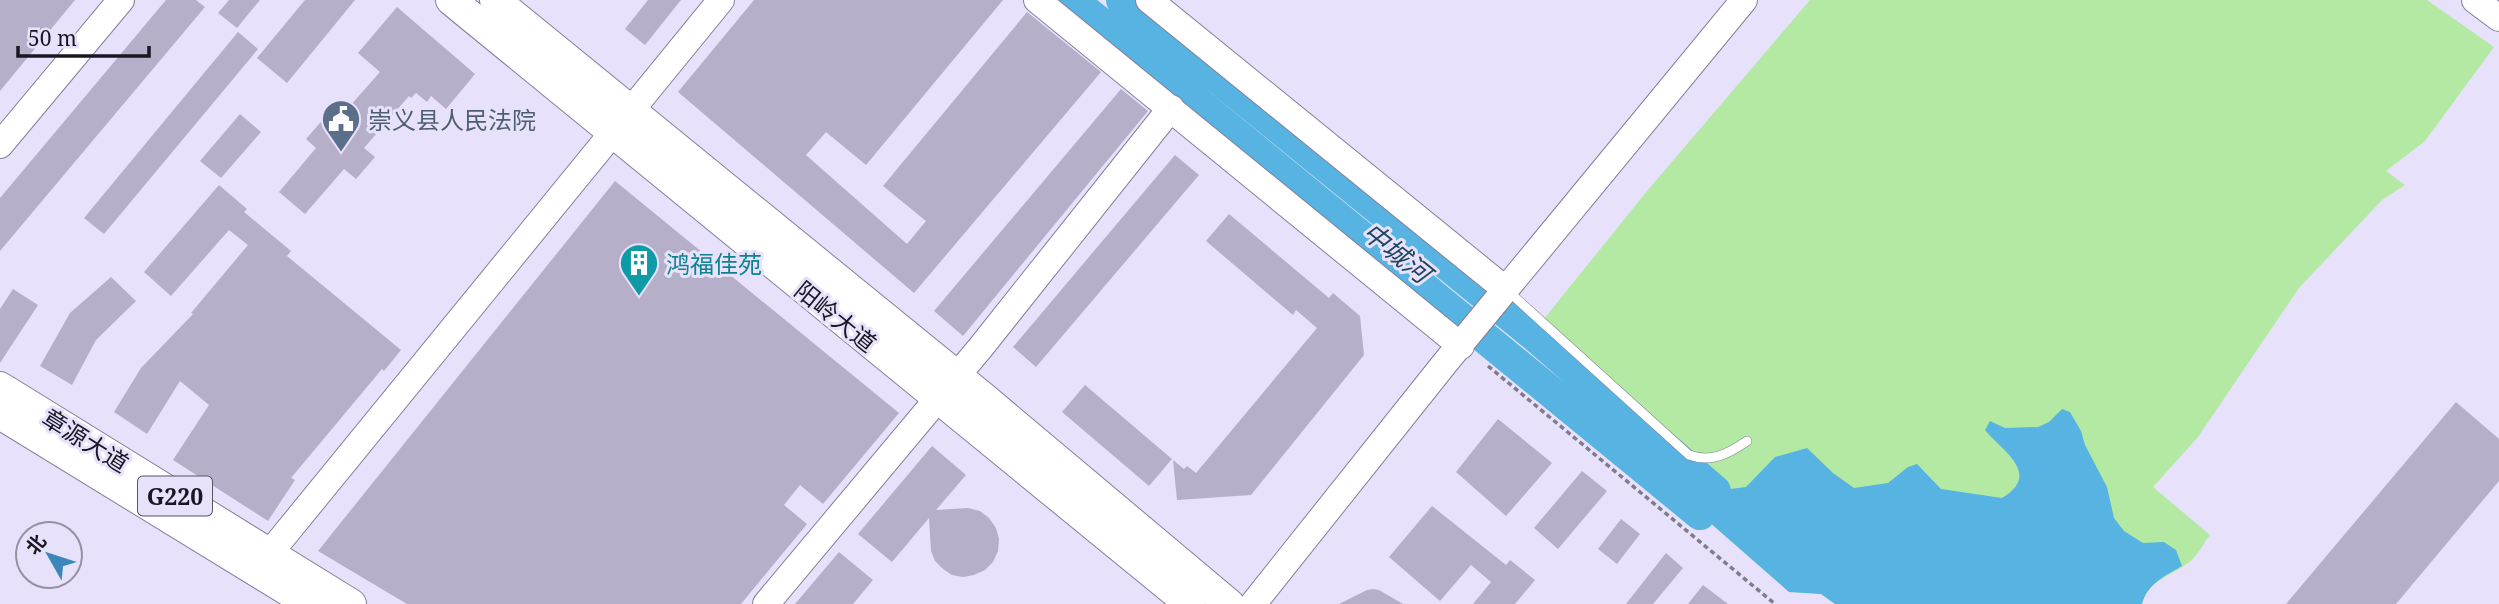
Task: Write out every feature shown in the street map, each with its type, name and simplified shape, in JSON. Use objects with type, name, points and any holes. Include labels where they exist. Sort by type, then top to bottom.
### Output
[{"type":"main road","name":"阳岭大道","points":[[451,0],[621,122],[946,388],[1190,604]]},
{"type":"main road","name":"阳岭大道","points":[[495,0],[621,122]]},
{"type":"main road","name":"章源大道","points":[[0,387],[264,563],[310,604]]},
{"type":"main road","name":"阳岭大道","points":[[946,388],[985,399],[1229,604]]},
{"type":"main road","name":"章源大道","points":[[0,414],[264,563],[351,604]]},
{"type":"street","points":[[3,135],[121,0]]},
{"type":"street","points":[[264,563],[722,0]]},
{"type":"street","points":[[1037,0],[1465,340]]},
{"type":"street","points":[[1149,0],[1501,295]]},
{"type":"street","points":[[1253,604],[1501,295],[1744,0]]},
{"type":"street","points":[[2475,0],[2499,18]]},
{"type":"street","points":[[766,604],[946,388],[1171,108]]},
{"type":"lane","points":[[1501,295],[1689,455],[1702,460],[1717,457],[1731,452],[1747,441]]},
{"type":"path","points":[[1488,366],[1775,604]]},
{"type":"green space","points":[[1810,0],[2427,0],[2494,47],[2425,141],[2386,171],[2405,185],[2382,200],[2299,288],[2198,437],[2153,487],[2210,535],[2191,560],[2149,589],[2142,604],[1835,604],[1821,594],[1789,592],[1700,514],[1714,491],[1535,330],[1647,191]]},
{"type":"water","points":[[2062,409],[2070,412],[2081,431],[2085,445],[2107,487],[2114,518],[2124,531],[2143,543],[2164,542],[2176,550],[2182,566],[2153,586],[2142,604],[1835,604],[1821,594],[1789,592],[1700,514],[1715,491],[1746,487],[1775,457],[1807,448],[1833,473],[1854,488],[1888,483],[1908,467],[1917,464],[1941,489],[2002,498],[2014,489],[2019,480],[2019,471],[2015,462],[1985,430],[1990,421],[2005,428],[2038,427],[2049,422]]},
{"type":"building","points":[[0,0],[75,0],[0,91]]},
{"type":"building","points":[[166,0],[196,0],[205,7],[0,251],[0,198]]},
{"type":"building","points":[[229,0],[260,0],[237,28],[218,13]]},
{"type":"building","points":[[305,0],[355,0],[287,83],[257,58]]},
{"type":"building","points":[[648,0],[681,0],[645,45],[625,29]]},
{"type":"building","points":[[754,0],[1003,0],[866,165],[826,132],[806,155],[907,244],[926,221],[883,186],[1027,12],[1101,72],[914,293],[678,92]]},
{"type":"building","points":[[397,7],[475,74],[446,109],[431,96],[427,102],[416,93],[411,98],[409,96],[364,148],[375,157],[356,179],[344,169],[305,214],[279,192],[316,148],[306,139],[326,116],[334,124],[380,72],[358,53]]},
{"type":"building","points":[[238,32],[258,49],[104,234],[84,218]]},
{"type":"building","points":[[1121,89],[1148,111],[963,336],[934,311]]},
{"type":"building","points":[[240,114],[261,132],[221,178],[200,161]]},
{"type":"building","points":[[1175,155],[1199,175],[1036,367],[1013,347]]},
{"type":"building","name":"鸿福佳苑","points":[[615,181],[899,413],[823,504],[800,485],[784,505],[807,524],[741,604],[407,604],[318,551]]},
{"type":"building","points":[[219,185],[247,209],[244,212],[291,251],[287,256],[401,350],[291,478],[295,480],[268,521],[173,460],[209,405],[180,381],[147,434],[114,412],[141,368],[193,314],[191,313],[248,245],[229,230],[171,296],[144,272]]},
{"type":"building","points":[[1229,214],[1329,298],[1333,293],[1360,316],[1364,355],[1251,495],[1177,500],[1173,460],[1184,469],[1187,466],[1196,473],[1317,328],[1296,310],[1293,315],[1206,241]]},
{"type":"building","points":[[111,277],[136,301],[96,340],[72,385],[40,366],[70,313]]},
{"type":"building","points":[[13,289],[38,305],[0,363],[0,309]]},
{"type":"building","points":[[1085,385],[1172,459],[1149,486],[1062,412]]},
{"type":"building","points":[[2456,402],[2499,439],[2499,481],[2396,604],[2286,604]]},
{"type":"building","points":[[1498,419],[1552,463],[1506,516],[1456,472]]},
{"type":"building","points":[[932,446],[966,475],[936,510],[968,508],[980,511],[996,528],[998,551],[993,562],[974,575],[952,575],[935,561],[931,551],[929,518],[892,562],[858,534]]},
{"type":"building","points":[[1582,471],[1607,491],[1558,549],[1534,528]]},
{"type":"building","points":[[1432,506],[1506,565],[1510,560],[1535,580],[1515,604],[1473,604],[1491,582],[1471,565],[1440,601],[1389,557]]},
{"type":"building","points":[[1621,519],[1640,534],[1617,564],[1598,549]]},
{"type":"building","points":[[839,552],[873,580],[853,604],[795,604]]},
{"type":"building","points":[[1666,553],[1683,568],[1653,604],[1626,604]]},
{"type":"building","points":[[1703,585],[1728,604],[1688,604]]},
{"type":"building","points":[[1373,589],[1403,604],[1339,604],[1367,590]]},
{"type":"waterway","name":"中城河","points":[[1072,0],[1700,514],[1715,491],[1534,335],[1122,0]]},
{"type":"place","name":"崇义县人民法院","points":[[341,153]]},
{"type":"place","name":"鸿福佳苑","points":[[639,297]]}]
